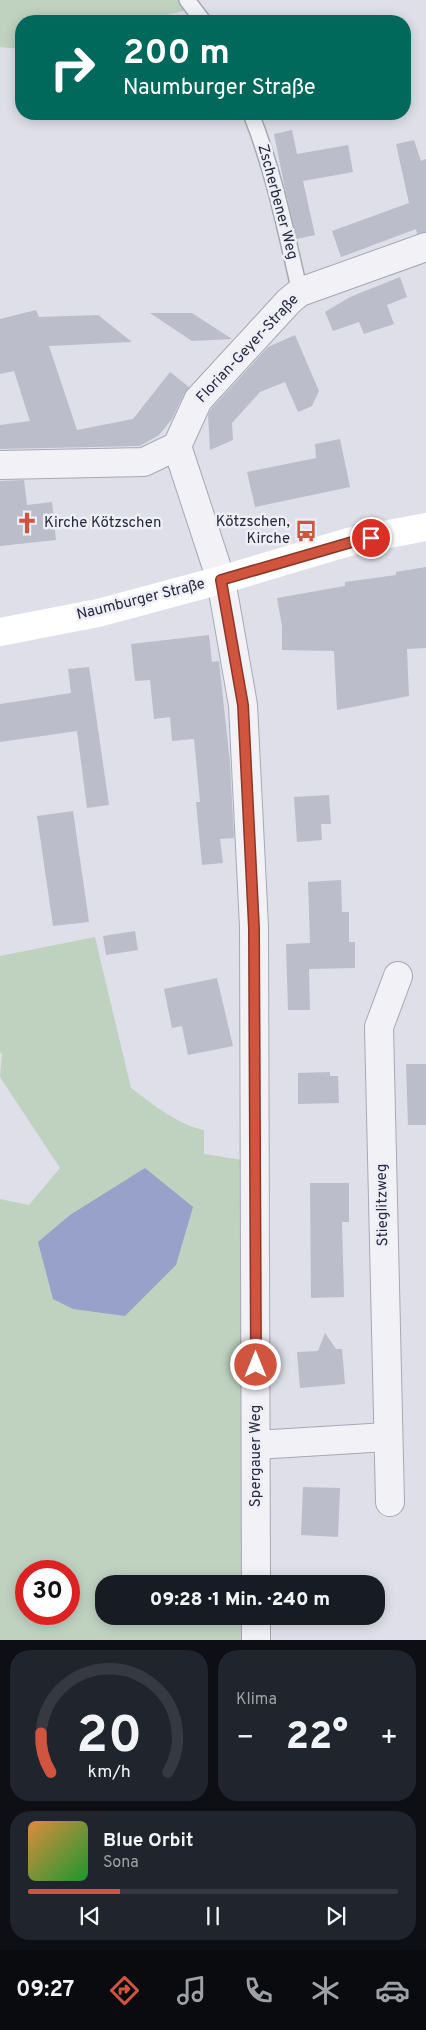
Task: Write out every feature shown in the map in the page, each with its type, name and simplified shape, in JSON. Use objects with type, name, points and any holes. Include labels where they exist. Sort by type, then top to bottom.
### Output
[{"type":"street","name":"Florian-Geyer-Straße","points":[[177,446],[198,400],[289,300],[300,292],[426,247]]},
{"type":"street","points":[[0,465],[144,462],[177,446]]},
{"type":"street","name":"Spergauer Weg","points":[[177,446],[221,580],[243,705],[254,928],[256,1575]]},
{"type":"street","name":"Naumburger Straße","points":[[0,632],[98,613],[352,542],[426,527]]},
{"type":"street","name":"Stieglitzweg","points":[[390,1502],[379,1027],[398,976]]},
{"type":"street","points":[[256,1445],[387,1437]]},
{"type":"street","points":[[256,1625],[256,1640]]},
{"type":"lane","points":[[187,0],[198,15]]},
{"type":"lane","name":"Zscherbener Weg","points":[[253,120],[276,191],[300,292]]},
{"type":"green space","points":[[0,0],[181,0],[188,10],[167,15],[15,15],[15,48],[0,47]]},
{"type":"green space","points":[[95,937],[131,1088],[174,1118],[204,1130],[204,1154],[242,1160],[248,1575],[95,1575],[95,1625],[248,1625],[248,1640],[0,1640],[0,1199],[29,1205],[60,1168],[0,1077],[2,1054],[0,1052],[0,956]]},
{"type":"water","points":[[145,1168],[193,1207],[176,1265],[125,1316],[73,1309],[53,1299],[38,1242],[70,1215]]},
{"type":"building","points":[[292,130],[297,154],[348,145],[353,172],[303,181],[315,235],[297,239],[274,134]]},
{"type":"building","points":[[414,140],[421,161],[426,159],[426,232],[417,234],[416,229],[341,257],[332,231],[409,203],[396,144]]},
{"type":"building","points":[[400,277],[407,297],[387,305],[394,324],[364,334],[359,322],[333,331],[325,312],[350,297]]},
{"type":"building","points":[[36,310],[39,317],[98,315],[132,342],[49,346],[77,430],[133,419],[170,372],[189,387],[172,419],[159,435],[140,446],[0,449],[0,425],[30,421],[14,371],[0,374],[0,319]]},
{"type":"building","points":[[150,313],[192,313],[232,339],[192,341]]},
{"type":"building","points":[[295,335],[319,391],[312,406],[298,412],[285,382],[260,392],[232,423],[233,440],[210,450],[208,415],[211,409],[268,347]]},
{"type":"building","points":[[340,439],[350,487],[255,507],[247,472],[316,458],[315,444]]},
{"type":"building","name":"Kirche Kötzschen","points":[[24,480],[27,505],[52,502],[56,540],[0,546],[0,481]]},
{"type":"building","points":[[426,567],[426,648],[407,649],[409,696],[337,710],[334,651],[282,650],[282,626],[277,598],[345,586],[345,582],[396,575],[396,572]]},
{"type":"building","points":[[209,635],[212,662],[219,661],[230,763],[234,838],[220,839],[223,863],[202,865],[196,802],[200,802],[194,739],[172,741],[170,717],[154,719],[150,680],[135,681],[131,644]]},
{"type":"building","points":[[89,667],[109,805],[87,808],[77,731],[0,742],[0,704],[71,693],[68,669]]},
{"type":"building","points":[[329,795],[331,824],[321,824],[322,840],[297,842],[294,797]]},
{"type":"building","points":[[73,811],[89,922],[53,926],[37,816]]},
{"type":"building","points":[[341,880],[342,912],[349,912],[349,942],[355,942],[355,968],[309,969],[310,1010],[288,1010],[286,944],[310,943],[308,882]]},
{"type":"building","points":[[135,931],[138,950],[106,955],[103,936]]},
{"type":"building","points":[[217,978],[233,1046],[188,1055],[182,1026],[172,1028],[164,989]]},
{"type":"building","points":[[406,1064],[426,1064],[426,1125],[408,1125]]},
{"type":"building","points":[[330,1072],[330,1076],[338,1076],[339,1103],[298,1104],[298,1073]]},
{"type":"building","points":[[310,1183],[349,1183],[349,1222],[342,1222],[344,1297],[311,1298]]},
{"type":"building","points":[[325,1333],[336,1349],[342,1349],[345,1384],[300,1388],[297,1352],[318,1351]]},
{"type":"building","points":[[303,1487],[340,1488],[338,1537],[301,1535]]},
{"type":"place","name":"Kirche Kötzschen","points":[[27,523]]},
{"type":"place","name":"Kötzschen, Kirche","points":[[306,531]]},
{"type":"route","points":[[256,1365],[254,928],[243,705],[221,580],[371,538]]}]
